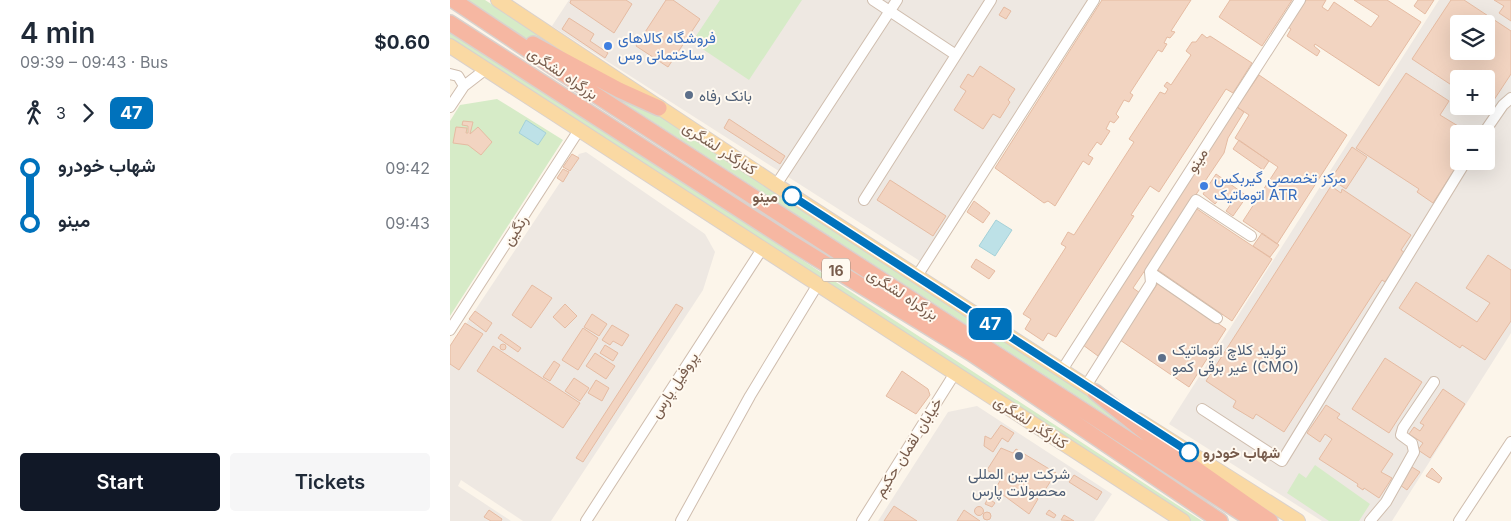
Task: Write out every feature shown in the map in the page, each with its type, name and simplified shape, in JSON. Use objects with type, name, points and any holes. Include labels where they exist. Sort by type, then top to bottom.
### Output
[{"type":"highway","name":"بزرگراه لشگری","points":[[452,0],[488,22],[584,88],[1254,521]]},
{"type":"highway","points":[[488,22],[559,56],[619,90],[659,108]]},
{"type":"highway","name":"بزرگراه لشگری","points":[[454,27],[793,244],[971,353],[1220,521]]},
{"type":"highway","points":[[1090,389],[1156,441],[1270,521]]},
{"type":"main road","name":"کنارگذر لشگری","points":[[498,0],[776,185],[1090,389],[1298,521]]},
{"type":"main road","name":"کنارگذر لشگری","points":[[450,47],[1183,521]]},
{"type":"street","points":[[873,0],[956,55]]},
{"type":"street","points":[[776,185],[897,0]]},
{"type":"street","points":[[864,200],[991,0]]},
{"type":"street","points":[[917,276],[1094,0]]},
{"type":"street","name":"مینو","points":[[1062,370],[1300,0]]},
{"type":"street","points":[[450,107],[464,86],[486,69]]},
{"type":"street","points":[[450,74],[458,76],[464,86]]},
{"type":"street","points":[[1489,125],[1502,105],[1511,98]]},
{"type":"street","name":"رنگین","points":[[450,330],[579,130]]},
{"type":"street","points":[[1202,409],[1282,461],[1460,170]]},
{"type":"street","points":[[1090,389],[1150,283],[1150,272],[1196,200],[1251,236]]},
{"type":"street","name":"پروفیل پارس","points":[[586,521],[762,249]]},
{"type":"street","points":[[1150,272],[1217,318]]},
{"type":"street","points":[[681,521],[750,396],[818,284]]},
{"type":"street","name":"خیابان لقمان حکیم","points":[[862,521],[955,373]]},
{"type":"street","points":[[1370,521],[1386,502],[1414,452],[1412,442],[1401,435],[1407,422],[1434,382]]},
{"type":"street","points":[[1459,521],[1507,456],[1511,442]]},
{"type":"shaded area","points":[[569,0],[1101,0],[923,263],[552,26]]},
{"type":"shaded area","name":"شهاب خودرو","points":[[1439,0],[1511,0],[1511,333],[1392,521],[1322,521],[1169,424]]},
{"type":"shaded area","points":[[586,152],[705,234],[715,252],[703,290],[551,521],[523,521],[461,480],[458,486],[511,521],[450,521],[450,348],[579,154]]},
{"type":"shaded area","points":[[977,406],[1112,494],[1094,521],[878,521],[948,412]]},
{"type":"green space","points":[[464,0],[485,0],[565,51],[573,60],[513,32]]},
{"type":"green space","points":[[720,0],[802,0],[749,80],[692,42]]},
{"type":"green space","points":[[450,32],[1202,521],[1188,521],[450,44]]},
{"type":"green space","points":[[604,90],[627,97],[660,116],[1105,405],[1125,427]]},
{"type":"green space","points":[[497,99],[563,140],[450,316],[450,121],[460,105]]},
{"type":"green space","points":[[1315,465],[1370,504],[1359,521],[1329,521],[1287,493],[1299,473],[1306,478]]},
{"type":"water","points":[[526,120],[546,133],[538,145],[519,133]]},
{"type":"water","points":[[996,220],[1012,230],[995,256],[979,246]]},
{"type":"building","points":[[571,0],[626,0],[632,4],[614,33],[570,3]]},
{"type":"building","points":[[666,0],[673,0],[700,19],[668,67],[636,46]]},
{"type":"building","points":[[1102,0],[1191,0],[1171,31],[1175,32],[1170,38],[1167,37],[1164,43],[1167,44],[1162,52],[1158,50],[1130,93],[1133,95],[1129,102],[1124,100],[1116,114],[1119,117],[1114,123],[1110,121],[1106,129],[1110,131],[1101,145],[1097,142],[1088,155],[1093,158],[1089,165],[1083,161],[1055,206],[1048,201],[1044,203],[995,168]]},
{"type":"building","points":[[1230,0],[1292,0],[1262,46],[1219,17]]},
{"type":"building","points":[[1306,0],[1326,0],[1322,7],[1328,11],[1334,2],[1371,27],[1379,16],[1354,0],[1387,0],[1421,22],[1379,86],[1315,44],[1314,46],[1320,51],[1317,56],[1287,36],[1291,29],[1288,27]]},
{"type":"building","points":[[1418,0],[1434,0],[1425,14],[1414,6]]},
{"type":"building","points":[[1451,0],[1464,0],[1487,15],[1450,15],[1450,60],[1495,60],[1495,20],[1511,31],[1511,74],[1495,98],[1495,70],[1450,70],[1450,84],[1412,59]]},
{"type":"building","points":[[1494,0],[1511,0],[1511,21],[1499,13],[1504,6]]},
{"type":"building","points":[[1004,7],[1011,11],[1006,19],[999,15]]},
{"type":"building","points":[[569,18],[594,34],[590,41],[608,53],[605,58],[562,29]]},
{"type":"building","points":[[1202,34],[1207,38],[1210,36],[1252,63],[1233,93],[1226,89],[1159,192],[1150,186],[1131,215],[1134,216],[1056,337],[1048,333],[1043,341],[1025,329],[1031,319],[1023,314],[1066,247],[1061,244],[1068,232],[1074,235],[1134,142],[1129,139],[1160,92],[1165,94],[1168,89],[1164,86],[1167,82],[1171,85],[1191,55],[1186,51],[1192,42],[1196,42]]},
{"type":"building","points":[[980,66],[1015,89],[1008,100],[1010,102],[1000,118],[993,114],[983,129],[954,110],[966,91],[960,87],[968,74],[973,77]]},
{"type":"building","points":[[1406,73],[1449,101],[1440,115],[1456,125],[1450,125],[1450,170],[1454,170],[1433,203],[1417,192],[1419,189],[1356,148]]},
{"type":"building","points":[[1259,75],[1347,135],[1277,244],[1243,221],[1278,167],[1235,138],[1249,115],[1237,107]]},
{"type":"building","points":[[1237,107],[1244,112],[1228,138],[1224,153],[1133,288],[1140,293],[1098,356],[1083,345]]},
{"type":"building","points":[[729,119],[785,156],[780,164],[724,128]]},
{"type":"building","points":[[463,121],[473,122],[470,134],[478,127],[492,142],[481,155],[468,145],[453,143],[456,127],[467,128],[466,133],[468,133],[468,126],[462,125]]},
{"type":"building","points":[[1239,140],[1269,161],[1263,170],[1233,149]]},
{"type":"building","points":[[1352,147],[1367,157],[1346,189],[1331,179]]},
{"type":"building","points":[[572,154],[579,158],[570,171],[563,167]]},
{"type":"building","points":[[563,169],[569,172],[563,182],[557,178]]},
{"type":"building","points":[[1216,174],[1247,196],[1233,216],[1226,211],[1231,204],[1221,197],[1215,204],[1203,194]]},
{"type":"building","points":[[890,180],[946,216],[933,236],[877,200]]},
{"type":"building","points":[[1331,186],[1341,193],[1342,189],[1411,235],[1401,250],[1405,253],[1385,282],[1382,280],[1284,432],[1256,414],[1253,419],[1233,407],[1236,401],[1206,381]]},
{"type":"building","points":[[974,201],[990,213],[983,223],[967,212]]},
{"type":"building","points":[[1194,207],[1272,259],[1232,321],[1155,268]]},
{"type":"building","points":[[1262,233],[1279,245],[1270,257],[1253,246]]},
{"type":"building","points":[[1488,255],[1511,270],[1511,321],[1485,360],[1462,345],[1460,348],[1399,308],[1416,282],[1477,322],[1490,303],[1466,288]]},
{"type":"building","points":[[976,259],[995,271],[989,279],[971,267]]},
{"type":"building","points":[[1158,283],[1226,329],[1189,387],[1120,340]]},
{"type":"building","points":[[532,285],[552,298],[531,328],[512,315]]},
{"type":"building","points":[[565,304],[577,316],[565,328],[553,317]]},
{"type":"building","points":[[676,304],[683,308],[583,462],[576,458]]},
{"type":"building","points":[[475,311],[492,323],[486,332],[469,319]]},
{"type":"building","points":[[592,314],[607,324],[599,336],[584,327]]},
{"type":"building","points":[[465,323],[483,334],[459,370],[450,364],[450,346]]},
{"type":"building","points":[[612,325],[629,335],[622,346],[613,341],[610,345],[602,340]]},
{"type":"building","points":[[583,328],[598,338],[578,370],[562,360]]},
{"type":"building","points":[[501,334],[521,348],[518,352],[498,338]]},
{"type":"building","points":[[503,344],[506,347],[503,350],[500,347]]},
{"type":"building","points":[[605,345],[618,353],[613,361],[600,353]]},
{"type":"building","points":[[493,346],[580,403],[563,428],[477,371]]},
{"type":"building","points":[[595,353],[615,366],[606,379],[586,366]]},
{"type":"building","points":[[1385,358],[1422,382],[1389,433],[1352,409]]},
{"type":"building","points":[[554,361],[560,365],[550,381],[543,377]]},
{"type":"building","points":[[902,371],[928,389],[930,395],[916,414],[886,396]]},
{"type":"building","points":[[574,378],[589,388],[580,401],[565,391]]},
{"type":"building","points":[[596,380],[609,388],[602,401],[588,393]]},
{"type":"building","points":[[1443,389],[1465,404],[1430,458],[1418,450],[1423,443],[1409,434],[1414,427],[1420,431],[1424,425],[1420,423]]},
{"type":"building","points":[[1326,405],[1340,414],[1337,418],[1393,454],[1381,472],[1392,478],[1379,498],[1364,488],[1363,490],[1357,486],[1358,484],[1319,459],[1332,439],[1325,434],[1320,442],[1307,433]]},
{"type":"building","points":[[1001,425],[1014,433],[1008,442],[1002,438],[993,452],[984,446],[985,436],[991,439]]},
{"type":"building","points":[[1001,448],[1013,453],[1016,449],[1056,473],[1041,496],[1029,488],[1027,490],[1038,499],[1029,514],[995,489],[1005,473],[1002,471],[998,477],[987,470]]},
{"type":"building","points":[[1412,467],[1420,472],[1407,490],[1400,485]]},
{"type":"building","points":[[1432,468],[1442,478],[1439,483],[1426,476]]},
{"type":"building","points":[[1074,475],[1102,492],[1097,500],[1069,482]]},
{"type":"building","points":[[988,498],[995,503],[992,507],[985,504]]},
{"type":"building","points":[[894,506],[917,521],[884,521]]},
{"type":"building","points":[[979,507],[983,511],[979,515],[975,511]]},
{"type":"building","points":[[489,510],[502,519],[501,521],[491,521],[484,517]]},
{"type":"building","points":[[964,510],[980,521],[957,521]]},
{"type":"building","points":[[1049,510],[1056,515],[1054,518],[1046,514]]},
{"type":"building","points":[[987,512],[991,516],[987,520],[983,516]]},
{"type":"building","points":[[1064,515],[1074,521],[1061,520]]},
{"type":"bus line","name":"47","points":[[792,196],[1189,452]]},
{"type":"place","name":"فروشگاه کالاهای ساختمانی وس","points":[[608,46]]},
{"type":"place","name":"بانک رفاه","points":[[689,95]]},
{"type":"place","name":"مرکز تخصصی گیربکس اتوماتیک ATR","points":[[1204,186]]},
{"type":"place","name":"مینو","points":[[792,196]]},
{"type":"place","name":"تولید کلاچ اتوماتیک غیر برقی کمو (CMO)","points":[[1162,358]]},
{"type":"place","name":"شهاب خودرو","points":[[1189,452]]},
{"type":"place","name":"شرکت بین المللی محصولات پارس","points":[[1019,456]]}]
